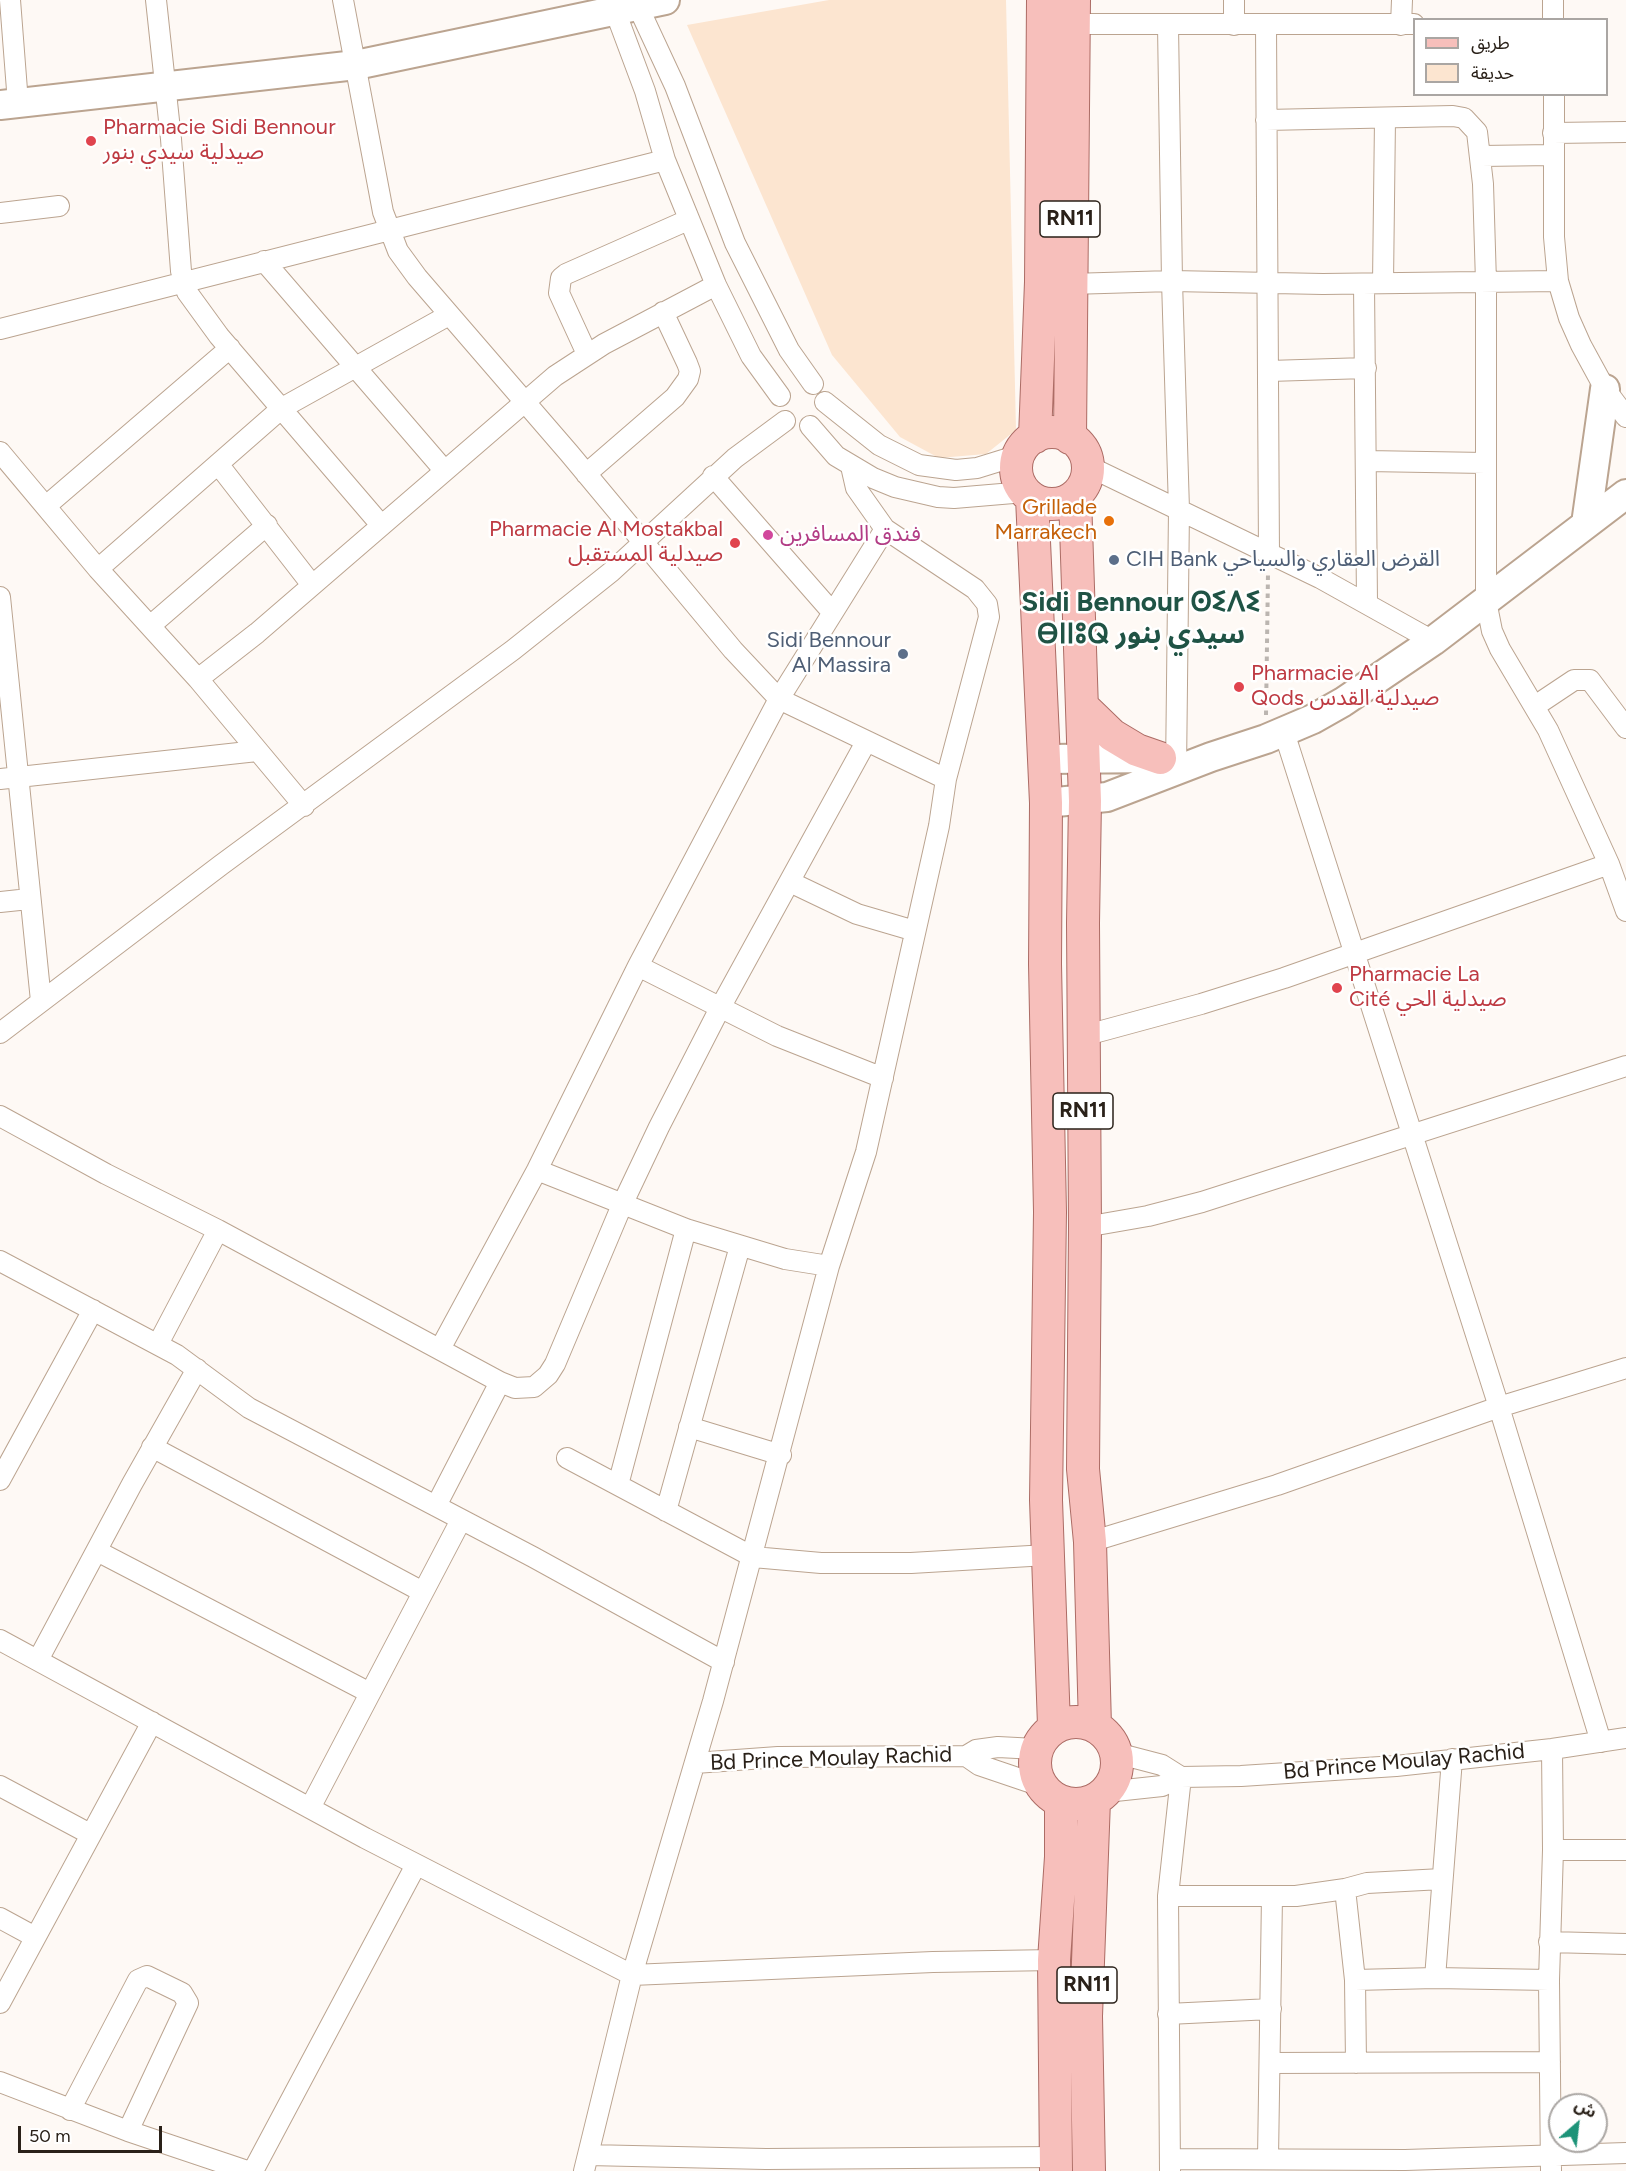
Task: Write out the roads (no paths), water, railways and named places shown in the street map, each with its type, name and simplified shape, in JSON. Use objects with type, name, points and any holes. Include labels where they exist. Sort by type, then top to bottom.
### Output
[{"type":"main road","name":"RN11","points":[[1043,0],[1041,282],[1027,446],[1017,474],[1028,495],[1045,759],[1045,964],[1050,1212],[1047,1556],[1045,1737],[1034,1768],[1051,1794],[1061,1857],[1054,1960],[1056,2164]]},
{"type":"main road","points":[[9,104],[356,65],[633,3]]},
{"type":"main road","name":"RN11","points":[[1070,438],[1073,12]]},
{"type":"main road","points":[[1586,524],[1618,405]]},
{"type":"main road","points":[[1027,446],[1053,433],[1070,438],[1086,454],[1088,466]]},
{"type":"main road","name":"RN11","points":[[1088,466],[1083,488],[1076,496],[1085,801],[1083,1469],[1090,1542],[1095,1726]]},
{"type":"main road","points":[[1045,759],[1170,762],[1211,757],[1275,735],[1342,702],[1433,641],[1626,494]]},
{"type":"main road","points":[[1028,495],[1046,504],[1062,503],[1076,496]]},
{"type":"main road","points":[[1082,706],[1112,735],[1137,750],[1170,762]]},
{"type":"main road","points":[[1046,803],[1085,801],[1125,791],[1170,762]]},
{"type":"main road","points":[[1045,1737],[1071,1721],[1095,1726],[1105,1733],[1116,1753]]},
{"type":"main road","name":"RN11","points":[[1089,2171],[1086,2016],[1100,1796],[1116,1774],[1116,1753]]},
{"type":"main road","points":[[1051,1794],[1078,1804],[1100,1796]]},
{"type":"street","points":[[9,104],[10,0]]},
{"type":"street","points":[[156,0],[184,282],[193,303],[381,525]]},
{"type":"street","points":[[343,0],[375,174],[389,231],[398,251],[417,277],[733,650],[780,699],[946,779]]},
{"type":"street","points":[[1233,25],[1234,0]]},
{"type":"street","points":[[1073,12],[1168,26],[1408,25],[1402,0]]},
{"type":"street","points":[[1553,0],[1553,18]]},
{"type":"street","points":[[633,3],[665,160],[716,285],[752,356],[780,396]]},
{"type":"street","points":[[633,3],[675,86],[735,243],[789,350],[823,394],[825,402],[822,417],[810,426],[796,427],[785,421],[779,409],[780,396],[790,384],[805,381],[813,384]]},
{"type":"street","points":[[1266,25],[1269,554]]},
{"type":"street","points":[[1168,26],[1172,281],[1179,509],[1170,762]]},
{"type":"street","points":[[1554,96],[1554,237],[1558,281],[1569,318],[1618,405]]},
{"type":"street","points":[[1266,120],[1464,118],[1477,132],[1481,156],[1486,282],[1486,601],[1492,631],[1500,650],[1535,706],[1566,766],[1609,864],[1621,882],[1626,911]]},
{"type":"street","points":[[1367,602],[1366,368],[1385,119]]},
{"type":"street","points":[[1553,133],[1626,132]]},
{"type":"street","points":[[1481,156],[1553,155]]},
{"type":"street","points":[[0,329],[665,160]]},
{"type":"street","points":[[0,213],[59,206]]},
{"type":"street","points":[[587,354],[559,292],[561,278],[688,220]]},
{"type":"street","points":[[264,261],[444,470]]},
{"type":"street","points":[[1070,284],[1172,281],[1374,284],[1558,281]]},
{"type":"street","points":[[198,679],[257,633],[555,376],[587,354],[716,285]]},
{"type":"street","points":[[586,474],[675,397],[688,379],[690,371],[663,312]]},
{"type":"street","points":[[98,569],[282,408],[449,315]]},
{"type":"street","points":[[46,506],[230,348]]},
{"type":"street","points":[[1269,371],[1366,368]]},
{"type":"street","points":[[825,402],[879,445],[919,465],[956,470],[977,468],[1027,446]]},
{"type":"street","points":[[4,1027],[513,650],[644,543],[713,476],[785,421]]},
{"type":"street","points":[[810,426],[823,443],[851,466],[895,487],[938,497],[1028,495]]},
{"type":"street","points":[[0,452],[98,569],[198,679],[304,806]]},
{"type":"street","points":[[1367,461],[1485,463]]},
{"type":"street","points":[[218,464],[312,585]]},
{"type":"street","points":[[851,466],[856,488],[885,529],[975,589],[987,604],[989,616],[946,779],[939,826],[866,1152],[829,1266],[781,1455],[724,1662],[632,1975],[586,2163],[766,2159],[1056,2164]]},
{"type":"street","points":[[1088,466],[1367,602],[1433,641]]},
{"type":"street","points":[[713,476],[832,612]]},
{"type":"street","points":[[150,626],[267,525]]},
{"type":"street","points":[[440,1349],[537,1170],[638,966],[780,699],[885,529]]},
{"type":"street","points":[[0,597],[9,779],[29,898],[40,1001]]},
{"type":"street","points":[[1535,706],[1574,680],[1590,680],[1626,728]]},
{"type":"street","points":[[1275,735],[1355,952],[1499,1407],[1601,1742]]},
{"type":"street","points":[[0,1116],[106,1174],[218,1230],[501,1383],[525,1389],[540,1383],[548,1375],[622,1205],[720,1008],[866,742]]},
{"type":"street","points":[[9,779],[257,751]]},
{"type":"street","points":[[1083,1036],[1202,1004],[1609,864]]},
{"type":"street","points":[[790,882],[857,914],[915,931]]},
{"type":"street","points":[[0,902],[29,898]]},
{"type":"street","points":[[638,966],[777,1036],[883,1078]]},
{"type":"street","points":[[1085,1227],[1148,1216],[1202,1202],[1626,1066]]},
{"type":"street","points":[[537,1170],[686,1229],[740,1246],[829,1266]]},
{"type":"street","points":[[618,1485],[686,1229]]},
{"type":"street","points":[[158,1344],[218,1230]]},
{"type":"street","points":[[666,1511],[740,1246]]},
{"type":"street","points":[[0,1261],[158,1344],[197,1369],[249,1408],[533,1557],[724,1662]]},
{"type":"street","points":[[0,1480],[93,1310]]},
{"type":"street","points":[[1090,1542],[1276,1485],[1499,1407],[1626,1368]]},
{"type":"street","points":[[38,1660],[197,1369]]},
{"type":"street","points":[[436,1506],[501,1383]]},
{"type":"street","points":[[689,1427],[781,1455]]},
{"type":"street","points":[[152,1448],[421,1591]]},
{"type":"street","points":[[567,1458],[753,1557],[821,1563],[911,1563],[1047,1556]]},
{"type":"street","points":[[310,1808],[460,1520]]},
{"type":"street","points":[[96,1551],[370,1693]]},
{"type":"street","points":[[0,1640],[310,1808],[632,1975],[933,1962],[1054,1960]]},
{"type":"street","points":[[0,2004],[152,1722]]},
{"type":"street","name":"Bd Prince Moulay Rachid","points":[[695,1763],[778,1757],[966,1756],[976,1750],[1045,1737]]},
{"type":"street","name":"Bd Prince Moulay Rachid","points":[[1100,1796],[1162,1786],[1181,1776],[1242,1776],[1452,1759],[1552,1749],[1626,1738]]},
{"type":"street","points":[[1551,2163],[1549,1980],[1553,1850],[1552,1749]]},
{"type":"street","name":"Bd Prince Moulay Rachid","points":[[1116,1753],[1162,1765],[1181,1776]]},
{"type":"street","name":"Bd Prince Moulay Rachid","points":[[966,1756],[980,1766],[1051,1794]]},
{"type":"street","points":[[1434,1978],[1452,1759]]},
{"type":"street","points":[[1181,1776],[1168,1896],[1170,2165],[1268,2158],[1323,2165],[1405,2160],[1551,2163],[1626,2153]]},
{"type":"street","points":[[0,1786],[90,1834]]},
{"type":"street","points":[[1553,1850],[1626,1850]]},
{"type":"street","points":[[253,2171],[416,1864]]},
{"type":"street","points":[[1168,1896],[1272,1896],[1345,1889],[1367,1883],[1442,1879]]},
{"type":"street","points":[[1345,1889],[1355,1980],[1356,2063]]},
{"type":"street","points":[[1268,2158],[1272,1896]]},
{"type":"street","points":[[0,1918],[35,1937]]},
{"type":"street","points":[[1550,1942],[1626,1944]]},
{"type":"street","points":[[70,2110],[138,1980],[147,1976],[182,1993],[188,2004],[128,2131]]},
{"type":"street","points":[[1355,1980],[1434,1978],[1549,1980]]},
{"type":"street","points":[[1168,2014],[1271,2009]]},
{"type":"street","points":[[1270,2063],[1550,2062]]},
{"type":"street","points":[[0,2082],[128,2131],[247,2171]]},
{"type":"place","name":"Pharmacie Sidi Bennour صيدلية سيدي بنور","points":[[91,141]]},
{"type":"place","name":"Grillade Marrakech","points":[[1109,521]]},
{"type":"place","name":"فندق المسافرين","points":[[768,535]]},
{"type":"place","name":"Pharmacie Al Mostakbal صيدلية المستقبل","points":[[735,543]]},
{"type":"place","name":"CIH Bank القرض العقاري والسياحي","points":[[1114,560]]},
{"type":"place","name":"Sidi Bennour Al Massira","points":[[903,654]]},
{"type":"place","name":"Pharmacie Al Qods صيدلية القدس","points":[[1239,687]]},
{"type":"place","name":"Pharmacie La Cité صيدلية الحي","points":[[1337,988]]},
{"type":"district","name":"Sidi Bennour ⵙⵉⴷⵉ ⴱⵏⵏⵓⵕ سيدي بنور","points":[[1141,619]]}]
